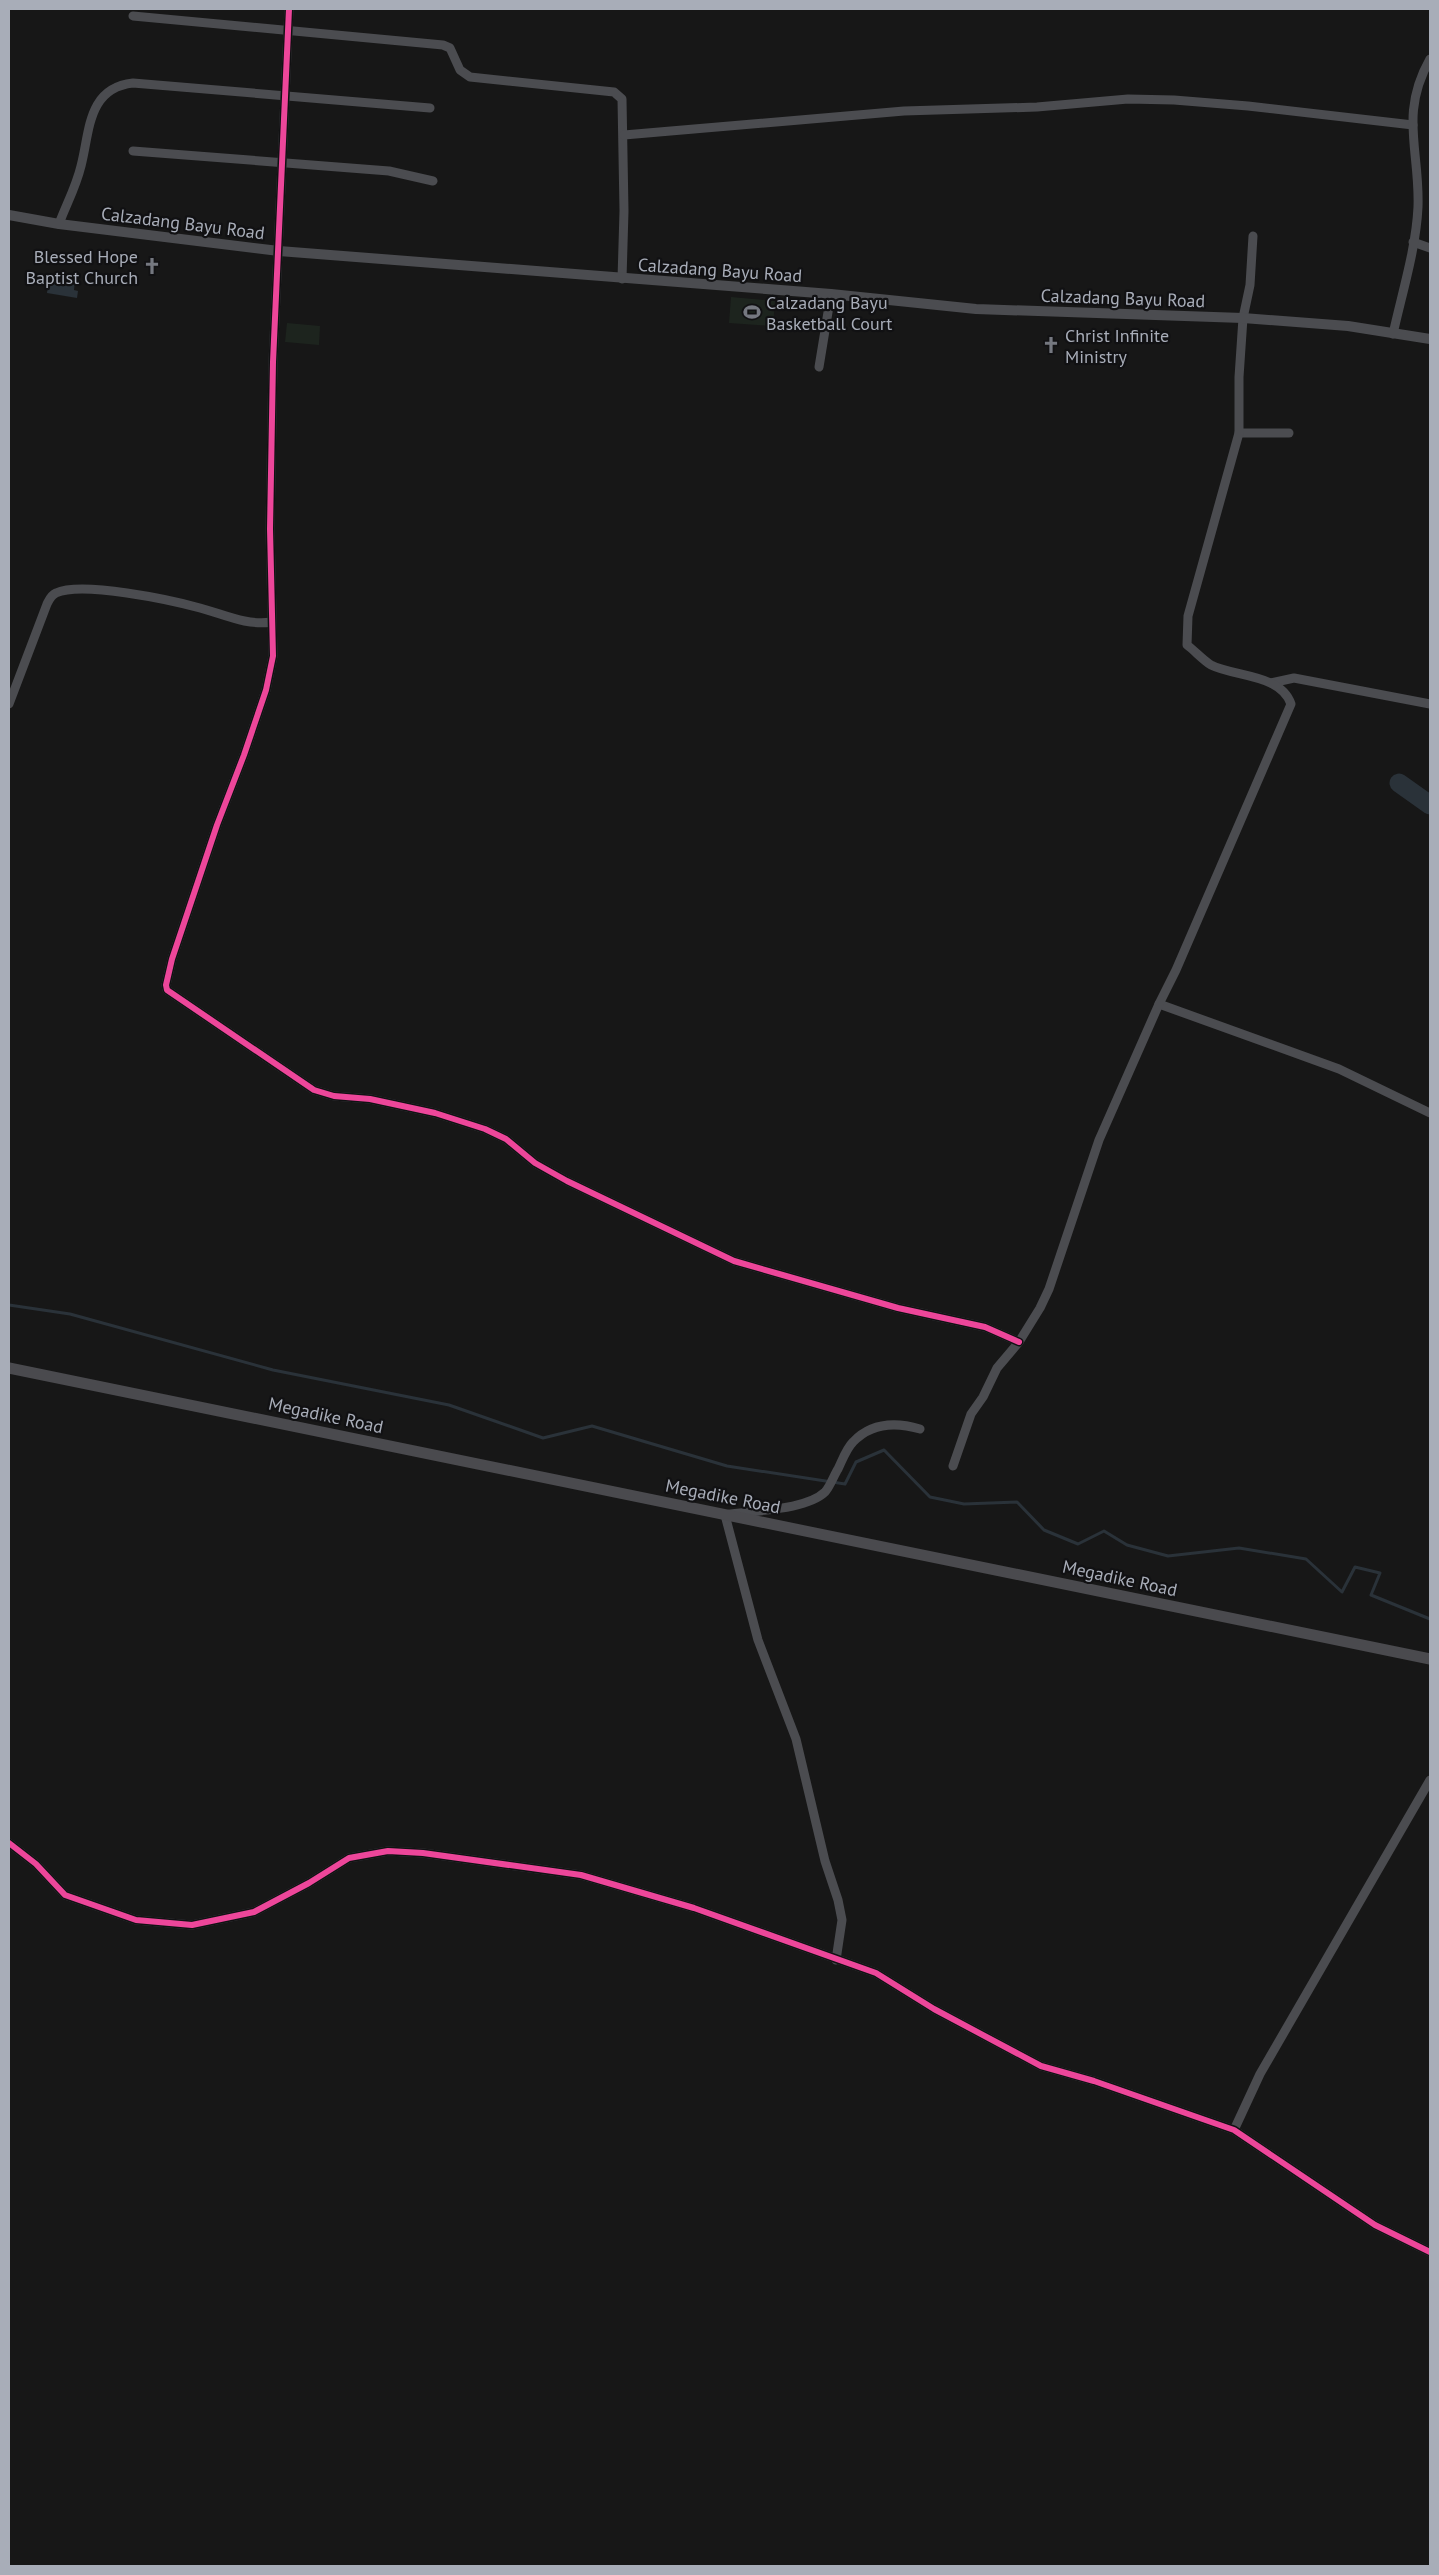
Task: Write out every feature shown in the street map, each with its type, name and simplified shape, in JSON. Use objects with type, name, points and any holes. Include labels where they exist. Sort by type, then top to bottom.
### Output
[{"type":"main road","name":"Megadike Road","points":[[9,1368],[1430,1659]]},
{"type":"street","points":[[289,9],[273,362],[271,622],[273,656],[270,673],[240,769],[217,825],[172,959],[166,985],[167,990],[314,1090],[334,1096],[370,1099],[435,1113],[485,1129],[506,1138],[535,1163],[567,1181],[734,1261],[889,1306],[985,1327],[1018,1342]]},
{"type":"street","points":[[133,16],[443,45],[450,48],[460,70],[470,77],[614,92],[622,99],[624,135],[622,280]]},
{"type":"street","points":[[1393,334],[1413,242],[1418,207],[1412,105],[1430,58]]},
{"type":"street","points":[[59,224],[76,184],[89,120],[94,107],[121,84],[133,83],[430,108]]},
{"type":"street","points":[[624,135],[895,111],[1037,107],[1128,99],[1174,100],[1248,106],[1412,125]]},
{"type":"street","points":[[133,151],[389,171],[433,181]]},
{"type":"street","name":"Calzadang Bayu Road","points":[[9,215],[59,224],[279,251],[622,280],[831,294],[976,309],[1243,318],[1348,326],[1430,339]]},
{"type":"street","points":[[953,1466],[971,1414],[982,1397],[996,1368],[1018,1342],[1040,1308],[1052,1281],[1099,1140],[1176,970],[1291,704],[1289,697],[1271,683],[1210,664],[1187,645],[1188,616],[1240,434],[1239,377],[1243,318],[1250,285],[1253,236]]},
{"type":"street","points":[[1413,242],[1430,248]]},
{"type":"street","points":[[819,367],[831,294]]},
{"type":"street","points":[[1240,434],[1289,433]]},
{"type":"street","points":[[9,704],[47,604],[52,596],[58,592],[78,590],[108,591],[171,600],[252,623],[271,622]]},
{"type":"street","points":[[1271,683],[1294,678],[1430,704]]},
{"type":"street","points":[[1159,1004],[1339,1069],[1430,1113]]},
{"type":"street","points":[[836,1960],[842,1920],[838,1900],[825,1861],[796,1738],[758,1640],[725,1515],[750,1510],[772,1511],[805,1502],[824,1492],[852,1443],[866,1432],[881,1425],[895,1424],[920,1430]]},
{"type":"street","points":[[1234,2130],[1260,2074],[1430,1780]]},
{"type":"street","points":[[9,1843],[36,1864],[65,1895],[136,1920],[192,1925],[254,1912],[309,1883],[349,1858],[388,1851],[423,1853],[582,1875],[694,1908],[876,1973],[934,2009],[1041,2066],[1094,2081],[1234,2130],[1375,2225],[1430,2252]]},
{"type":"shaded area","points":[[49,276],[75,280],[74,290],[78,291],[77,298],[47,293]]},
{"type":"shaded area","name":"Calzadang Bayu Basketball Court","points":[[731,297],[775,301],[773,326],[729,323]]},
{"type":"shaded area","points":[[287,323],[320,326],[319,345],[285,342]]},
{"type":"waterway","points":[[1399,783],[1430,805]]},
{"type":"waterway","points":[[9,1305],[70,1314],[273,1370],[449,1405],[543,1438],[592,1426],[727,1466],[845,1484],[856,1462],[884,1450],[930,1497],[964,1504],[1017,1502],[1044,1530],[1078,1544],[1104,1531],[1127,1545],[1168,1556],[1239,1548],[1306,1559],[1342,1592],[1355,1567],[1380,1573],[1371,1595],[1430,1619]]},
{"type":"cycle path","points":[[289,9],[273,362],[270,529],[273,656],[266,690],[217,825],[172,959],[166,985],[167,990],[314,1090],[334,1096],[370,1099],[435,1113],[485,1129],[506,1139],[535,1163],[567,1181],[734,1261],[898,1308],[985,1327],[1019,1342]]},
{"type":"cycle path","points":[[9,1843],[36,1864],[65,1895],[136,1920],[192,1925],[254,1912],[309,1883],[349,1858],[388,1851],[423,1853],[581,1875],[694,1908],[876,1973],[934,2009],[1041,2066],[1094,2081],[1234,2130],[1375,2225],[1430,2252]]},
{"type":"place","name":"Blessed Hope Baptist Church","points":[[152,266]]},
{"type":"place","name":"Calzadang Bayu Basketball Court","points":[[752,312]]},
{"type":"place","name":"Christ Infinite Ministry","points":[[1051,345]]}]
